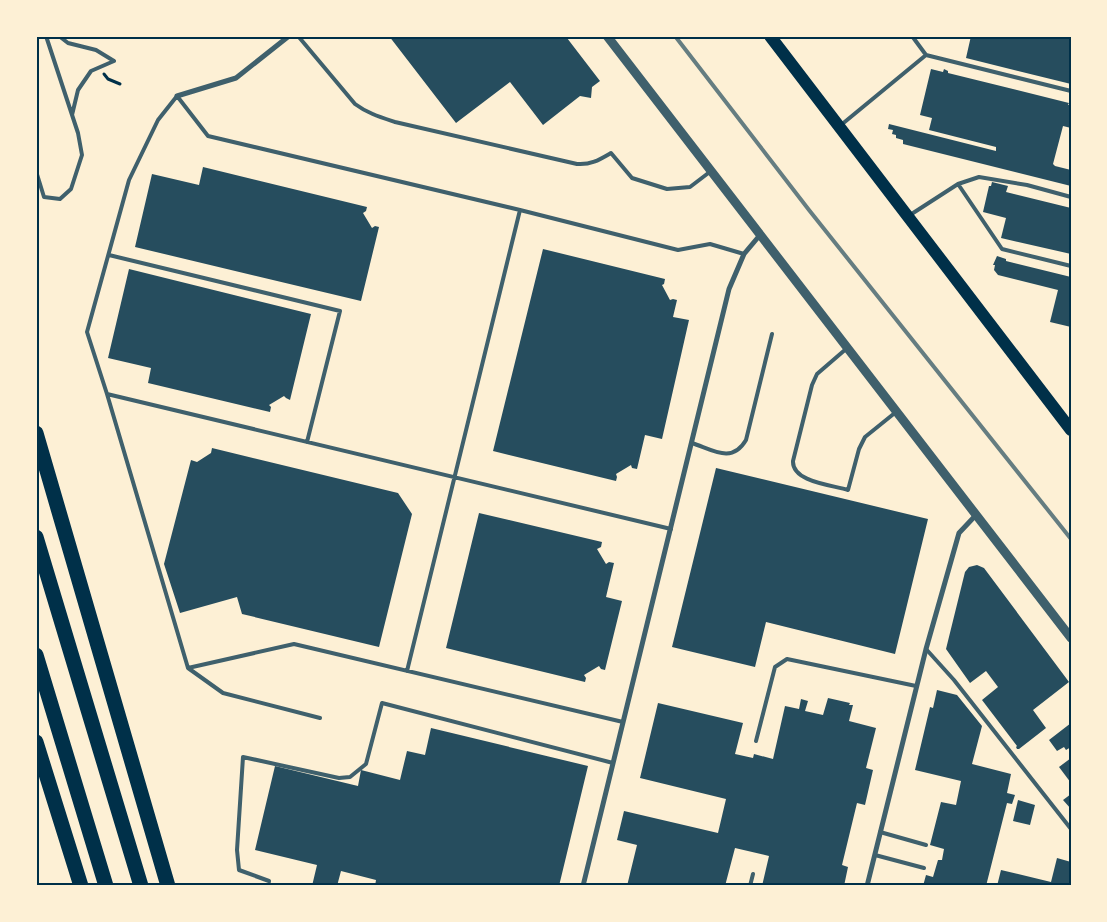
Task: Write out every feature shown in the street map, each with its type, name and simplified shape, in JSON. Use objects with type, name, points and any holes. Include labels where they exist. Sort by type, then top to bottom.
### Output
[{"type":"highway","points":[[36,433],[168,886]]},
{"type":"highway","points":[[36,537],[140,886]]},
{"type":"highway","points":[[36,654],[106,886]]},
{"type":"highway","points":[[36,742],[81,886]]},
{"type":"main road","points":[[770,36],[1071,430]]},
{"type":"street","points":[[177,96],[236,78],[289,36]]},
{"type":"street","points":[[608,36],[1071,638]]},
{"type":"street","points":[[584,886],[729,289],[744,254],[761,234]]},
{"type":"street","points":[[867,886],[916,686],[959,533],[976,515]]},
{"type":"lane","points":[[36,171],[44,197],[60,199],[71,189],[82,155],[78,133],[46,36]]},
{"type":"lane","points":[[59,36],[68,43],[96,50],[114,62],[91,71],[78,90],[72,115]]},
{"type":"lane","points":[[298,36],[355,104],[364,111],[395,122],[578,164],[596,162],[611,152],[632,178],[667,189],[690,187],[712,171]]},
{"type":"lane","points":[[912,36],[926,55],[1071,91]]},
{"type":"lane","points":[[839,126],[926,55]]},
{"type":"lane","points":[[320,718],[223,693],[188,668],[87,332],[129,180],[158,120],[177,96],[208,136],[520,210],[678,250],[710,244],[744,254]]},
{"type":"lane","points":[[908,216],[958,184],[979,177],[1071,197]]},
{"type":"lane","points":[[958,184],[1002,249],[1071,266]]},
{"type":"lane","points":[[407,671],[453,477],[520,210]]},
{"type":"lane","points":[[108,255],[340,311],[307,442]]},
{"type":"lane","points":[[692,443],[725,454],[733,454],[741,449],[746,440],[772,334]]},
{"type":"lane","points":[[848,347],[817,374],[812,385],[793,460],[796,472],[801,477],[848,490],[859,449],[865,437],[897,411]]},
{"type":"lane","points":[[107,394],[671,529]]},
{"type":"lane","points":[[188,668],[294,644],[623,722]]},
{"type":"lane","points":[[926,649],[954,680],[1071,829]]},
{"type":"lane","points":[[756,742],[775,666],[787,659],[916,686]]},
{"type":"lane","points":[[268,886],[269,881],[239,870],[237,850],[243,757],[339,778],[350,777],[366,764],[382,703],[614,763]]},
{"type":"lane","points":[[880,832],[926,845]]},
{"type":"lane","points":[[875,855],[924,868]]},
{"type":"lane","points":[[750,886],[753,874]]},
{"type":"building","points":[[389,36],[569,36],[567,38],[600,81],[592,87],[591,98],[580,96],[543,125],[510,82],[456,123]]},
{"type":"building","points":[[971,36],[1071,36],[1071,84],[966,58]]},
{"type":"building","points":[[931,69],[943,72],[944,69],[948,73],[1069,103],[1068,105],[1071,105],[1071,128],[1063,126],[1053,164],[1071,170],[1071,186],[903,144],[903,140],[896,138],[896,135],[892,134],[893,130],[888,129],[889,124],[996,151],[996,147],[929,130],[932,118],[920,115]]},
{"type":"building","points":[[203,167],[367,207],[363,213],[372,228],[375,226],[379,227],[361,301],[135,247],[152,174],[199,185]]},
{"type":"building","points":[[992,182],[1008,186],[1006,192],[1071,208],[1071,254],[1001,238],[1006,218],[983,212],[989,186],[991,186]]},
{"type":"building","points":[[543,249],[665,279],[662,285],[670,300],[677,300],[673,317],[689,320],[662,439],[645,435],[637,469],[632,468],[631,465],[616,474],[616,481],[493,451]]},
{"type":"building","points":[[997,256],[1006,259],[1006,261],[1071,277],[1071,327],[1050,322],[1058,290],[998,275],[994,270],[995,265],[993,265]]},
{"type":"building","points":[[129,269],[311,314],[290,400],[284,396],[269,405],[271,407],[270,412],[148,383],[151,368],[108,358]]},
{"type":"building","points":[[212,448],[398,493],[412,514],[379,647],[242,614],[237,597],[180,613],[164,564],[191,460],[197,462],[211,453]]},
{"type":"building","points":[[716,468],[928,519],[895,654],[766,622],[755,667],[672,647]]},
{"type":"building","points":[[479,513],[602,542],[601,547],[597,549],[606,564],[609,562],[614,563],[606,597],[622,601],[605,670],[599,666],[584,675],[586,678],[585,682],[446,648]]},
{"type":"building","points":[[977,565],[984,568],[1069,682],[1033,710],[1046,728],[1019,749],[1017,749],[1017,746],[982,700],[998,687],[986,671],[970,683],[946,649],[965,572],[969,567]]},
{"type":"building","points":[[937,690],[957,695],[982,726],[972,764],[1011,774],[1007,793],[1015,795],[1012,804],[1007,803],[986,886],[923,886],[926,875],[933,877],[938,860],[942,860],[944,849],[930,845],[941,802],[956,805],[961,781],[915,770],[930,707],[933,708]]},
{"type":"building","points":[[828,698],[853,705],[849,721],[876,728],[866,768],[873,770],[865,805],[857,803],[842,865],[848,867],[844,886],[762,886],[769,856],[735,848],[725,886],[627,886],[637,845],[617,840],[624,811],[718,833],[726,799],[640,778],[658,703],[743,723],[735,754],[753,758],[754,754],[773,759],[785,706],[799,709],[801,699],[808,701],[805,711],[823,715]]},
{"type":"building","points":[[1071,723],[1071,747],[1066,750],[1064,747],[1057,751],[1049,740]]},
{"type":"building","points":[[431,728],[588,766],[559,886],[375,886],[376,880],[341,871],[337,886],[312,886],[317,865],[255,850],[275,766],[358,786],[361,770],[400,780],[407,751],[425,755]]},
{"type":"building","points":[[1071,758],[1071,783],[1059,767]]},
{"type":"building","points":[[1071,794],[1071,809],[1063,800]]},
{"type":"building","points":[[1018,800],[1035,805],[1030,825],[1013,821]]},
{"type":"building","points":[[1057,858],[1071,862],[1071,886],[997,886],[1001,870],[1051,882]]},
{"type":"railway","points":[[675,36],[809,210],[1071,539]]}]
